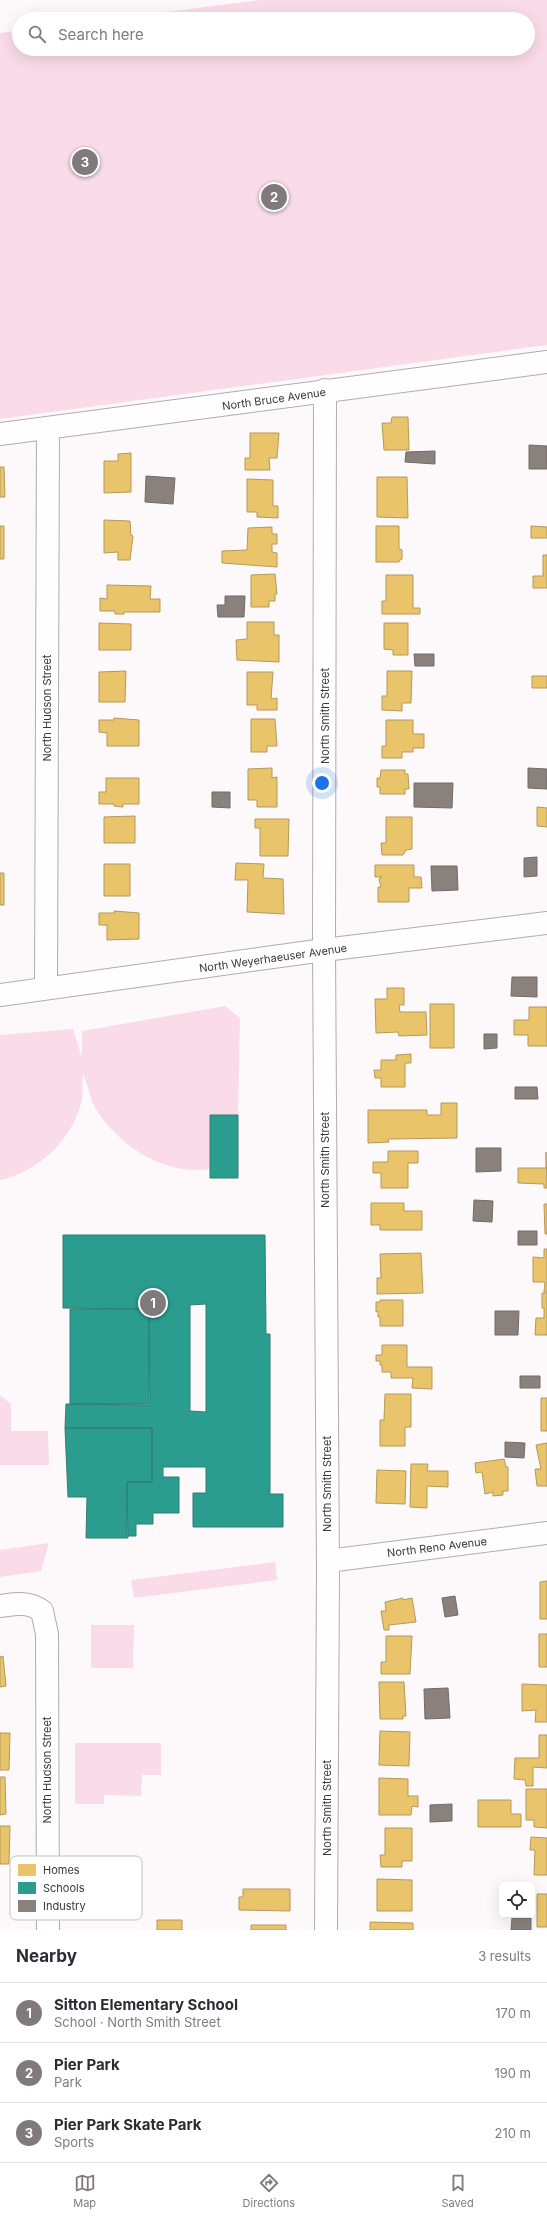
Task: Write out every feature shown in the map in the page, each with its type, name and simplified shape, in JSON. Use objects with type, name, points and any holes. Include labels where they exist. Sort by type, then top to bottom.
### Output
[{"type":"street","name":"North Bruce Avenue","points":[[0,434],[180,412],[325,390],[547,362]]},
{"type":"street","name":"North Smith Street","points":[[325,390],[324,950],[328,1561],[326,1930]]},
{"type":"street","name":"North Hudson Street","points":[[46,988],[48,428]]},
{"type":"street","name":"North Weyerhaeuser Avenue","points":[[0,995],[324,950],[547,923]]},
{"type":"street","name":"North Reno Avenue","points":[[328,1561],[547,1533]]},
{"type":"street","name":"North Hudson Street","points":[[0,1606],[24,1603],[33,1605],[42,1611],[47,1634],[48,1856]]},
{"type":"street","name":"North Hudson Street","points":[[48,1920],[48,1930]]},
{"type":"shaded area","points":[[259,0],[547,0],[547,345],[0,419],[0,33],[12,32],[12,56],[535,56],[535,12],[166,12]]},
{"type":"shaded area","points":[[225,1006],[240,1018],[238,1115],[210,1115],[210,1169],[193,1170],[177,1168],[161,1163],[131,1147],[118,1136],[97,1111],[83,1074],[82,1099],[78,1113],[63,1140],[41,1161],[14,1176],[0,1180],[0,1035],[73,1029],[82,1058],[82,1031]]},
{"type":"shaded area","points":[[0,1395],[11,1404],[11,1431],[48,1431],[49,1465],[0,1465]]},
{"type":"shaded area","points":[[49,1543],[41,1571],[0,1577],[0,1550]]},
{"type":"shaded area","points":[[275,1562],[277,1580],[134,1598],[131,1580]]},
{"type":"shaded area","points":[[91,1625],[134,1625],[133,1668],[91,1668]]},
{"type":"shaded area","points":[[75,1743],[161,1743],[161,1775],[142,1775],[141,1796],[104,1795],[104,1804],[75,1804]]},
{"type":"building: Homes","points":[[392,417],[408,417],[409,450],[384,450],[382,423],[391,423]]},
{"type":"building: Homes","points":[[250,433],[279,433],[277,458],[269,458],[270,470],[245,470],[245,458],[250,458]]},
{"type":"building: Homes","points":[[131,453],[131,492],[104,493],[104,461],[118,461],[118,454]]},
{"type":"building: Homes","points":[[0,467],[4,467],[5,497],[0,497]]},
{"type":"building: Homes","points":[[377,477],[407,477],[408,518],[377,517]]},
{"type":"building: Homes","points":[[247,479],[273,480],[273,506],[278,506],[278,518],[257,517],[257,512],[247,512]]},
{"type":"building: Homes","points":[[104,520],[130,521],[131,535],[133,536],[130,560],[118,560],[118,552],[104,553]]},
{"type":"building: Homes","points":[[0,526],[4,526],[4,559],[0,559]]},
{"type":"building: Homes","points":[[376,526],[399,526],[399,549],[402,550],[402,559],[399,562],[376,562]]},
{"type":"building: Homes","points":[[531,526],[547,527],[547,538],[531,538]]},
{"type":"building: Homes","points":[[272,527],[272,534],[277,534],[277,544],[272,544],[272,552],[277,553],[277,567],[222,563],[222,551],[247,550],[248,528]]},
{"type":"building: Homes","points":[[543,555],[547,555],[547,588],[533,588],[533,576],[543,576]]},
{"type":"building: Homes","points":[[275,574],[277,594],[275,594],[275,601],[269,601],[269,607],[251,607],[251,575]]},
{"type":"building: Homes","points":[[386,575],[413,575],[413,608],[420,608],[420,614],[382,614],[382,601],[386,601]]},
{"type":"building: Homes","points":[[107,585],[151,586],[150,599],[160,599],[160,612],[124,612],[124,614],[115,614],[115,611],[100,611],[100,598],[107,599]]},
{"type":"building: Homes","points":[[247,622],[274,622],[274,635],[279,635],[279,662],[237,660],[236,640],[247,639]]},
{"type":"building: Homes","points":[[99,623],[131,624],[131,650],[99,650]]},
{"type":"building: Homes","points":[[384,623],[408,623],[408,655],[393,655],[393,650],[384,649]]},
{"type":"building: Homes","points":[[126,671],[125,702],[99,702],[99,672]]},
{"type":"building: Homes","points":[[387,671],[412,671],[411,703],[402,703],[402,711],[382,710],[382,696],[387,696]]},
{"type":"building: Homes","points":[[247,672],[273,672],[271,699],[277,698],[277,710],[257,710],[257,705],[247,705]]},
{"type":"building: Homes","points":[[532,676],[547,676],[547,688],[532,688]]},
{"type":"building: Homes","points":[[114,718],[139,720],[139,746],[107,746],[107,733],[99,732],[99,720],[114,720]]},
{"type":"building: Homes","points":[[251,719],[275,719],[277,746],[267,746],[267,752],[251,752]]},
{"type":"building: Homes","points":[[386,720],[413,720],[413,734],[424,734],[424,748],[413,748],[413,752],[402,752],[402,758],[382,758],[382,746],[386,746]]},
{"type":"building: Homes","points":[[272,768],[272,778],[277,777],[277,807],[257,807],[257,800],[248,800],[248,769]]},
{"type":"building: Homes","points":[[381,770],[405,770],[405,774],[408,774],[409,789],[405,789],[405,794],[380,794],[380,787],[377,787],[377,778],[380,778]]},
{"type":"building: Homes","points":[[106,778],[139,778],[139,804],[123,804],[123,807],[114,806],[114,804],[99,804],[99,792],[106,792]]},
{"type":"building: Homes","points":[[537,807],[547,808],[547,827],[537,826]]},
{"type":"building: Homes","points":[[135,816],[135,843],[104,843],[104,817]]},
{"type":"building: Homes","points":[[386,817],[412,817],[412,849],[406,850],[403,855],[382,855],[381,843],[386,843]]},
{"type":"building: Homes","points":[[255,819],[289,819],[288,856],[260,856],[260,828],[255,828]]},
{"type":"building: Homes","points":[[236,863],[264,864],[263,878],[283,879],[284,914],[247,912],[248,880],[235,880]]},
{"type":"building: Homes","points":[[104,864],[130,864],[130,896],[104,896]]},
{"type":"building: Homes","points":[[375,865],[414,865],[414,877],[421,877],[422,888],[409,888],[409,902],[378,902],[378,887],[381,887],[379,879],[382,877],[375,877]]},
{"type":"building: Homes","points":[[0,873],[4,873],[4,905],[0,905]]},
{"type":"building: Homes","points":[[114,911],[139,913],[139,939],[107,940],[107,925],[99,925],[99,913],[115,913]]},
{"type":"building: Homes","points":[[387,988],[404,988],[404,1005],[399,1005],[400,1012],[426,1012],[427,1035],[399,1036],[398,1032],[376,1033],[375,999],[387,999]]},
{"type":"building: Homes","points":[[430,1004],[454,1004],[454,1048],[430,1048]]},
{"type":"building: Homes","points":[[529,1007],[547,1007],[547,1046],[528,1046],[528,1035],[514,1035],[514,1020],[529,1020]]},
{"type":"building: Homes","points":[[411,1054],[411,1063],[405,1063],[405,1087],[381,1087],[381,1078],[375,1078],[374,1070],[381,1070],[381,1060],[396,1060],[396,1055]]},
{"type":"building: Homes","points":[[441,1103],[457,1103],[457,1138],[388,1139],[389,1142],[368,1143],[368,1110],[427,1110],[427,1115],[441,1115]]},
{"type":"building: Homes","points":[[388,1151],[418,1151],[418,1163],[408,1163],[408,1188],[381,1188],[381,1173],[373,1173],[373,1162],[388,1162]]},
{"type":"building: Homes","points":[[546,1152],[547,1188],[544,1188],[544,1184],[518,1183],[518,1168],[546,1168]]},
{"type":"building: Homes","points":[[371,1203],[404,1203],[404,1211],[422,1211],[422,1230],[380,1230],[380,1225],[371,1225]]},
{"type":"building: Homes","points":[[544,1204],[547,1204],[547,1234],[545,1234]]},
{"type":"building: Homes","points":[[544,1249],[547,1249],[547,1292],[544,1292],[545,1282],[533,1282],[533,1257],[544,1258]]},
{"type":"building: Homes","points":[[421,1253],[423,1293],[377,1294],[377,1278],[381,1278],[380,1254]]},
{"type":"building: Homes","points":[[542,1293],[547,1293],[547,1335],[535,1335],[536,1318],[544,1318]]},
{"type":"building: Homes","points":[[380,1300],[403,1300],[403,1326],[380,1326],[380,1317],[378,1317],[378,1311],[376,1312],[376,1302],[380,1302]]},
{"type":"building: Homes","points":[[382,1345],[407,1345],[407,1367],[432,1367],[432,1389],[412,1388],[413,1378],[391,1378],[391,1372],[382,1372],[382,1365],[380,1365],[380,1361],[376,1361],[376,1355],[382,1355]]},
{"type":"building: Homes","points":[[385,1394],[411,1394],[411,1427],[405,1427],[405,1446],[380,1446],[380,1420],[384,1420]]},
{"type":"building: Homes","points":[[541,1398],[547,1398],[547,1431],[541,1431]]},
{"type":"building: Homes","points":[[547,1443],[547,1486],[537,1486],[535,1469],[541,1469],[536,1445]]},
{"type":"building: Homes","points":[[504,1459],[506,1467],[508,1467],[508,1491],[503,1491],[503,1495],[493,1496],[493,1492],[485,1494],[482,1472],[476,1473],[475,1463]]},
{"type":"building: Homes","points":[[411,1464],[428,1464],[427,1471],[448,1471],[448,1487],[427,1486],[427,1508],[410,1507]]},
{"type":"building: Homes","points":[[377,1470],[406,1471],[405,1504],[376,1503]]},
{"type":"building: Homes","points":[[547,1581],[547,1619],[540,1619],[540,1582]]},
{"type":"building: Homes","points":[[403,1598],[403,1600],[412,1598],[416,1622],[389,1625],[389,1630],[384,1630],[381,1611],[386,1611],[385,1602]]},
{"type":"building: Homes","points":[[539,1634],[547,1634],[547,1667],[539,1667]]},
{"type":"building: Homes","points":[[386,1636],[412,1636],[410,1674],[381,1674],[381,1662],[386,1662]]},
{"type":"building: Homes","points":[[3,1656],[6,1686],[0,1687],[0,1657]]},
{"type":"building: Homes","points":[[379,1682],[404,1682],[406,1716],[403,1716],[403,1719],[380,1719]]},
{"type":"building: Homes","points":[[522,1684],[547,1685],[547,1722],[535,1722],[536,1710],[522,1711]]},
{"type":"building: Homes","points":[[380,1731],[410,1732],[409,1766],[379,1765]]},
{"type":"building: Homes","points":[[0,1733],[10,1733],[9,1770],[0,1770]]},
{"type":"building: Homes","points":[[539,1735],[547,1735],[547,1768],[533,1767],[533,1786],[526,1786],[525,1780],[514,1779],[515,1758],[539,1758]]},
{"type":"building: Homes","points":[[0,1777],[5,1777],[6,1814],[0,1815]]},
{"type":"building: Homes","points":[[379,1778],[408,1779],[408,1796],[418,1796],[418,1807],[412,1806],[411,1815],[379,1815]]},
{"type":"building: Homes","points":[[526,1789],[547,1789],[547,1828],[534,1827],[534,1820],[526,1820]]},
{"type":"building: Homes","points":[[478,1800],[511,1800],[511,1814],[521,1814],[521,1827],[478,1827]]},
{"type":"building: Homes","points":[[0,1826],[10,1826],[9,1864],[0,1864]]},
{"type":"building: Homes","points":[[385,1828],[412,1828],[412,1861],[402,1861],[402,1867],[381,1867],[380,1855],[385,1855]]},
{"type":"building: Homes","points":[[531,1837],[547,1838],[547,1875],[534,1875],[535,1850],[530,1850]]},
{"type":"building: Homes","points":[[377,1879],[412,1880],[412,1911],[377,1911]]},
{"type":"building: Homes","points":[[243,1889],[290,1889],[290,1911],[239,1910],[239,1897],[243,1897]]},
{"type":"building: Homes","points":[[537,1894],[547,1894],[547,1927],[537,1927]]},
{"type":"building: Homes","points":[[157,1920],[182,1920],[182,1930],[157,1930]]},
{"type":"building: Homes","points":[[370,1922],[413,1923],[413,1930],[370,1930]]},
{"type":"building: Homes","points":[[251,1925],[286,1925],[286,1930],[251,1930]]},
{"type":"building: Schools","points":[[210,1115],[238,1115],[238,1178],[210,1178]]},
{"type":"building: Schools","points":[[63,1235],[265,1235],[266,1334],[270,1334],[270,1494],[283,1494],[283,1527],[193,1527],[193,1493],[206,1493],[206,1467],[163,1467],[163,1477],[179,1477],[179,1513],[153,1513],[153,1524],[136,1524],[136,1536],[127,1536],[127,1482],[152,1482],[152,1428],[65,1428],[66,1404],[149,1404],[149,1309],[63,1308]],"holes":[[[206,1304],[206,1412],[190,1411],[190,1305]]]},
{"type":"building: Schools","points":[[70,1309],[149,1309],[150,1405],[70,1404]]},
{"type":"building: Schools","points":[[65,1428],[152,1428],[152,1482],[127,1482],[128,1538],[86,1538],[87,1497],[68,1497]]},
{"type":"building: Industry","points":[[529,445],[547,446],[547,469],[529,469]]},
{"type":"building: Industry","points":[[435,451],[435,464],[405,462],[406,452]]},
{"type":"building: Industry","points":[[146,476],[175,478],[173,504],[145,502]]},
{"type":"building: Industry","points":[[225,596],[245,596],[244,617],[218,617],[217,605],[225,605]]},
{"type":"building: Industry","points":[[414,654],[434,654],[434,666],[415,666]]},
{"type":"building: Industry","points":[[528,768],[547,769],[547,789],[528,788]]},
{"type":"building: Industry","points":[[414,783],[453,783],[452,808],[414,807]]},
{"type":"building: Industry","points":[[212,792],[230,792],[230,808],[212,807]]},
{"type":"building: Industry","points":[[537,857],[537,876],[524,877],[524,858]]},
{"type":"building: Industry","points":[[431,866],[457,866],[458,890],[432,891]]},
{"type":"building: Industry","points":[[512,977],[537,977],[537,997],[511,996]]},
{"type":"building: Industry","points":[[484,1034],[497,1034],[497,1048],[484,1049]]},
{"type":"building: Industry","points":[[515,1087],[537,1087],[538,1099],[515,1099]]},
{"type":"building: Industry","points":[[476,1148],[501,1148],[501,1171],[476,1172]]},
{"type":"building: Industry","points":[[474,1200],[493,1201],[492,1222],[473,1221]]},
{"type":"building: Industry","points":[[518,1231],[537,1231],[537,1245],[518,1245]]},
{"type":"building: Industry","points":[[495,1311],[519,1311],[518,1335],[495,1335]]},
{"type":"building: Industry","points":[[520,1376],[540,1376],[540,1388],[520,1388]]},
{"type":"building: Industry","points":[[505,1442],[525,1443],[524,1458],[505,1457]]},
{"type":"building: Industry","points":[[455,1596],[458,1615],[445,1617],[442,1598]]},
{"type":"building: Industry","points":[[448,1688],[450,1718],[425,1719],[424,1689]]},
{"type":"building: Industry","points":[[452,1804],[452,1821],[430,1822],[430,1805]]},
{"type":"building: Industry","points":[[512,1918],[531,1918],[531,1930],[511,1930]]},
{"type":"place","name":"Pier Park Skate Park","points":[[85,162]]},
{"type":"place","name":"Pier Park","points":[[274,197]]},
{"type":"place","name":"Sitton Elementary School","points":[[153,1303]]}]
